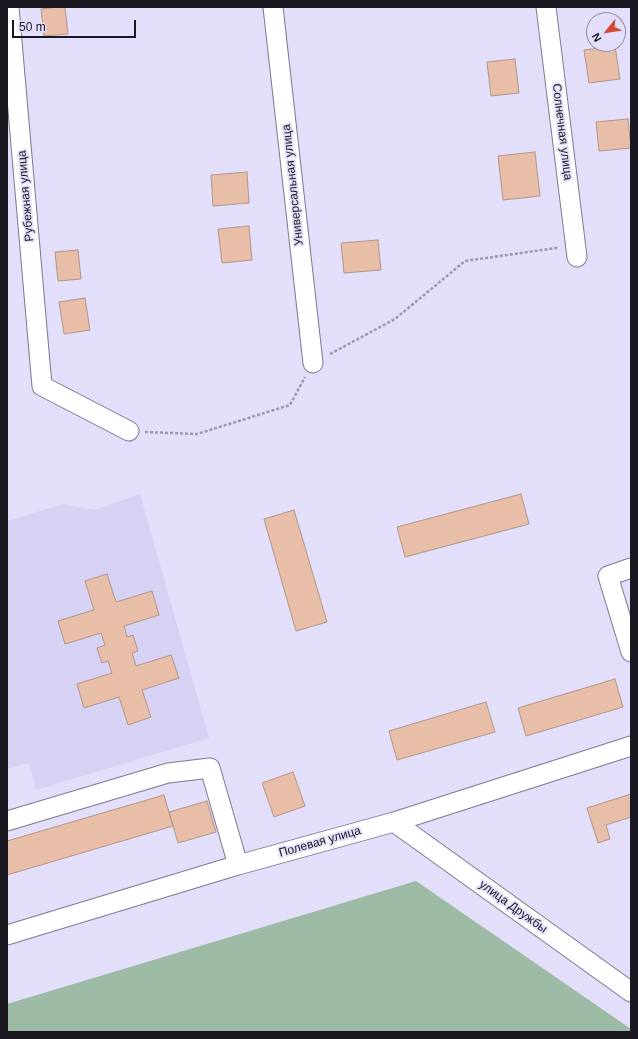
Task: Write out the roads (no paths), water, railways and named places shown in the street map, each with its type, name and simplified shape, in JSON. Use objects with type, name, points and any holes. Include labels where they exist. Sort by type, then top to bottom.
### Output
[{"type":"street","points":[[9,7],[42,386],[129,431]]},
{"type":"street","name":"Универсальная улица","points":[[273,7],[313,363]]},
{"type":"street","name":"Солнечная улица","points":[[546,7],[577,256]]},
{"type":"street","points":[[631,568],[608,576],[631,652]]},
{"type":"street","name":"Полевая улица","points":[[7,935],[238,865],[394,822],[631,746]]},
{"type":"street","points":[[7,821],[168,773],[210,768],[238,865]]},
{"type":"street","name":"улица Дружбы","points":[[394,822],[631,992]]}]
